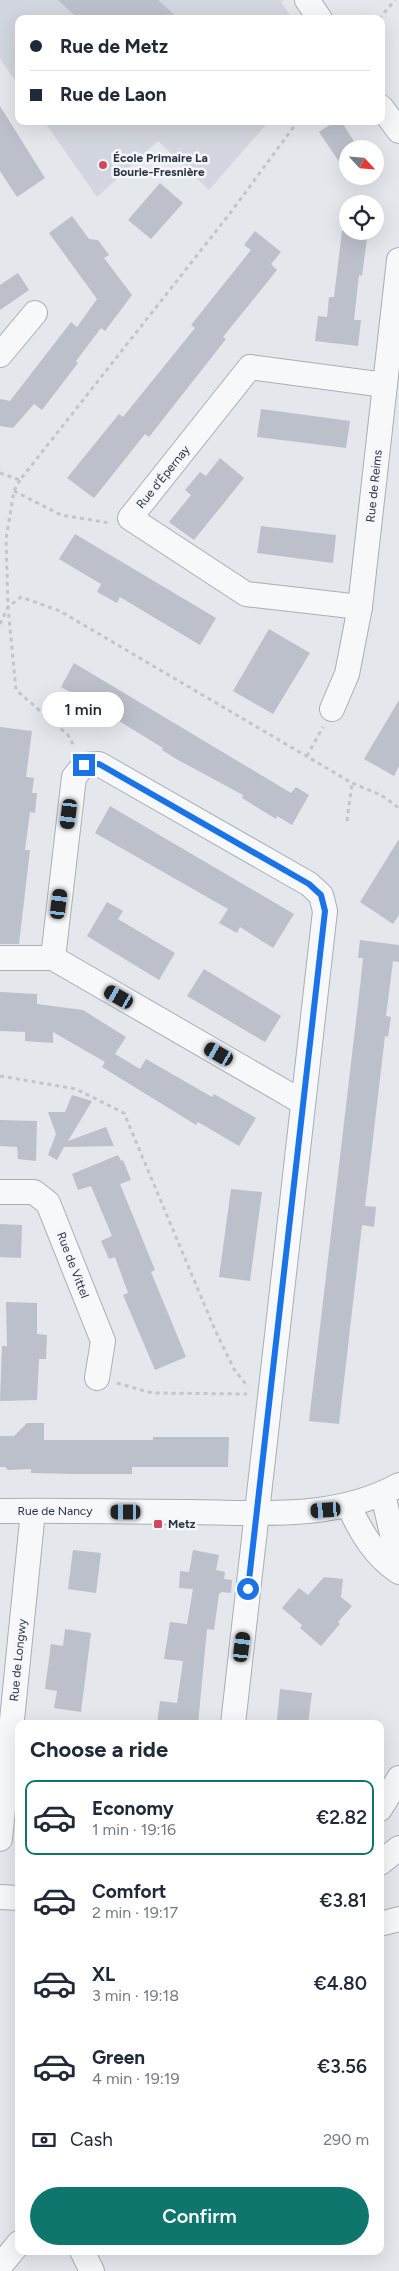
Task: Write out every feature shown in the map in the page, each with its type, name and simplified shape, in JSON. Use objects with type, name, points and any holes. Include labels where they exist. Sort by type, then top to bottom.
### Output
[{"type":"street","points":[[307,0],[317,15]]},
{"type":"street","points":[[385,112],[399,131]]},
{"type":"street","name":"Rue de Reims","points":[[332,709],[347,674],[360,607],[399,260]]},
{"type":"street","points":[[0,355],[35,313]]},
{"type":"street","name":"Rue d’Épernay","points":[[360,607],[246,594],[130,518],[250,367],[385,385]]},
{"type":"street","points":[[53,958],[74,777],[84,765],[99,764],[309,884],[321,895],[325,911],[233,1720]]},
{"type":"street","points":[[0,958],[53,958],[302,1102]]},
{"type":"street","name":"Rue de Vittel","points":[[0,1192],[34,1192],[48,1203],[103,1341],[97,1378]]},
{"type":"street","points":[[391,1490],[399,1565]]},
{"type":"street","name":"Rue de Nancy","points":[[0,1511],[298,1512],[349,1506],[391,1490]]},
{"type":"street","points":[[349,1506],[358,1526],[373,1550],[399,1572]]},
{"type":"street","name":"Rue de Longwy","points":[[0,1839],[33,1510]]},
{"type":"street","points":[[384,1802],[399,1778]]},
{"type":"street","points":[[384,1860],[399,1848]]},
{"type":"street","points":[[0,1897],[15,1898]]},
{"type":"street","points":[[384,1923],[399,1919]]},
{"type":"street","points":[[0,2266],[15,2248]]},
{"type":"street","points":[[84,2255],[92,2271]]},
{"type":"path","points":[[382,15],[395,0]]},
{"type":"path","points":[[84,765],[68,735],[16,690],[8,607],[6,539],[14,491],[20,480],[228,216],[295,125]]},
{"type":"path","points":[[0,473],[20,480]]},
{"type":"path","points":[[14,491],[61,515],[107,523],[130,518]]},
{"type":"path","points":[[0,624],[8,607],[21,597],[60,611],[352,782],[381,795],[399,808]]},
{"type":"path","points":[[307,756],[332,709]]},
{"type":"path","points":[[347,821],[352,782]]},
{"type":"path","points":[[0,1076],[76,1089],[124,1113],[215,1330],[234,1369],[254,1394],[152,1393],[97,1378]]},
{"type":"shaded area","points":[[0,0],[284,0],[281,2],[290,15],[15,15],[15,80],[0,59]]},
{"type":"shaded area","name":"École Primaire La Bourie-Fresnière","points":[[47,125],[266,125],[209,190],[158,141],[97,197]]},
{"type":"building","points":[[58,0],[158,0],[175,15],[75,15]]},
{"type":"building","points":[[0,106],[45,178],[17,197],[0,171]]},
{"type":"building","points":[[330,125],[344,125],[353,140],[339,140],[339,162],[319,132]]},
{"type":"building","points":[[160,183],[183,203],[151,239],[128,220]]},
{"type":"building","points":[[72,216],[89,239],[98,240],[109,255],[104,258],[132,295],[105,331],[101,328],[76,361],[78,363],[42,410],[34,404],[13,428],[0,426],[0,399],[10,401],[71,322],[77,327],[97,299],[49,233]]},
{"type":"building","points":[[255,231],[281,252],[271,264],[277,270],[223,337],[226,339],[149,437],[145,434],[94,498],[67,478],[119,414],[123,417],[195,328],[191,325],[251,250],[244,245]]},
{"type":"building","points":[[341,240],[367,240],[362,276],[359,275],[354,320],[361,320],[358,346],[315,341],[318,316],[327,317],[329,297],[334,297]]},
{"type":"building","points":[[18,273],[29,290],[0,310],[0,285]]},
{"type":"building","points":[[261,409],[350,421],[346,448],[257,437]]},
{"type":"building","points":[[220,458],[244,478],[194,540],[169,522],[191,495],[185,490],[200,472],[206,476]]},
{"type":"building","points":[[261,526],[336,535],[333,563],[257,553]]},
{"type":"building","points":[[75,534],[216,618],[200,645],[120,597],[117,603],[97,592],[101,584],[59,559]]},
{"type":"building","points":[[269,629],[310,653],[273,714],[233,691]]},
{"type":"building","points":[[74,663],[291,793],[296,787],[309,795],[292,825],[277,816],[276,819],[242,798],[243,795],[178,760],[162,750],[163,748],[119,721],[118,724],[72,697],[74,694],[61,687]]},
{"type":"building","points":[[399,700],[399,766],[394,776],[364,759]]},
{"type":"building","points":[[0,727],[32,731],[26,777],[34,778],[32,793],[37,793],[35,813],[30,812],[25,850],[30,850],[19,944],[0,944]]},
{"type":"building","points":[[110,806],[294,914],[273,948],[240,927],[237,933],[219,923],[228,909],[95,833]]},
{"type":"building","points":[[399,839],[399,915],[393,924],[360,902]]},
{"type":"building","points":[[107,902],[123,911],[118,919],[175,953],[159,980],[87,936]]},
{"type":"building","points":[[360,940],[399,945],[399,962],[393,961],[386,1016],[391,1017],[388,1037],[385,1036],[365,1206],[376,1207],[374,1227],[362,1225],[339,1424],[309,1421],[361,978],[363,958],[358,958]]},
{"type":"building","points":[[204,969],[281,1016],[265,1042],[187,996]]},
{"type":"building","points":[[0,992],[37,994],[37,1004],[83,1010],[126,1037],[115,1054],[140,1069],[146,1059],[212,1097],[214,1094],[256,1118],[239,1146],[198,1122],[196,1125],[102,1067],[105,1062],[53,1032],[53,1043],[25,1041],[25,1032],[0,1031]]},
{"type":"building","points":[[72,1095],[92,1101],[68,1141],[106,1127],[114,1146],[64,1147],[57,1160],[48,1155],[56,1134],[48,1112],[65,1112]]},
{"type":"building","points":[[0,1120],[37,1121],[36,1161],[18,1159],[17,1147],[0,1146]]},
{"type":"building","points":[[118,1155],[121,1161],[123,1160],[131,1180],[120,1184],[155,1270],[151,1272],[186,1357],[155,1370],[123,1295],[128,1293],[115,1257],[109,1259],[101,1241],[112,1236],[91,1186],[78,1190],[72,1174]]},
{"type":"building","points":[[231,1189],[262,1192],[250,1281],[219,1277]]},
{"type":"building","points":[[0,1224],[22,1225],[21,1258],[0,1257]]},
{"type":"building","points":[[6,1302],[37,1303],[37,1334],[47,1335],[46,1359],[39,1359],[37,1400],[0,1401],[2,1346],[7,1346]]},
{"type":"building","points":[[27,1423],[44,1423],[44,1440],[153,1440],[153,1437],[229,1437],[228,1467],[132,1467],[132,1474],[75,1474],[31,1473],[31,1469],[8,1470],[5,1467],[0,1467],[0,1436],[14,1436]]},
{"type":"building","points":[[73,1550],[101,1553],[96,1593],[68,1589]]},
{"type":"building","points":[[193,1550],[219,1555],[216,1570],[225,1572],[224,1579],[232,1580],[231,1593],[222,1592],[219,1594],[214,1630],[207,1629],[198,1720],[158,1720],[160,1701],[177,1703],[183,1661],[164,1659],[170,1622],[187,1624],[193,1589],[179,1588],[180,1571],[189,1572]]},
{"type":"building","points":[[324,1577],[343,1579],[341,1597],[352,1606],[338,1622],[340,1624],[321,1646],[300,1628],[302,1625],[282,1608],[299,1588],[308,1595]]},
{"type":"building","points":[[65,1629],[91,1633],[81,1712],[54,1708],[57,1691],[45,1689],[51,1644],[63,1646]]},
{"type":"building","points":[[280,1689],[312,1693],[309,1720],[277,1720]]},
{"type":"place","name":"École Primaire La Bourie-Fresnière","points":[[103,165]]},
{"type":"place","name":"Metz","points":[[158,1524]]},
{"type":"route","points":[[84,765],[99,764],[309,884],[321,895],[325,911],[248,1589]]}]
